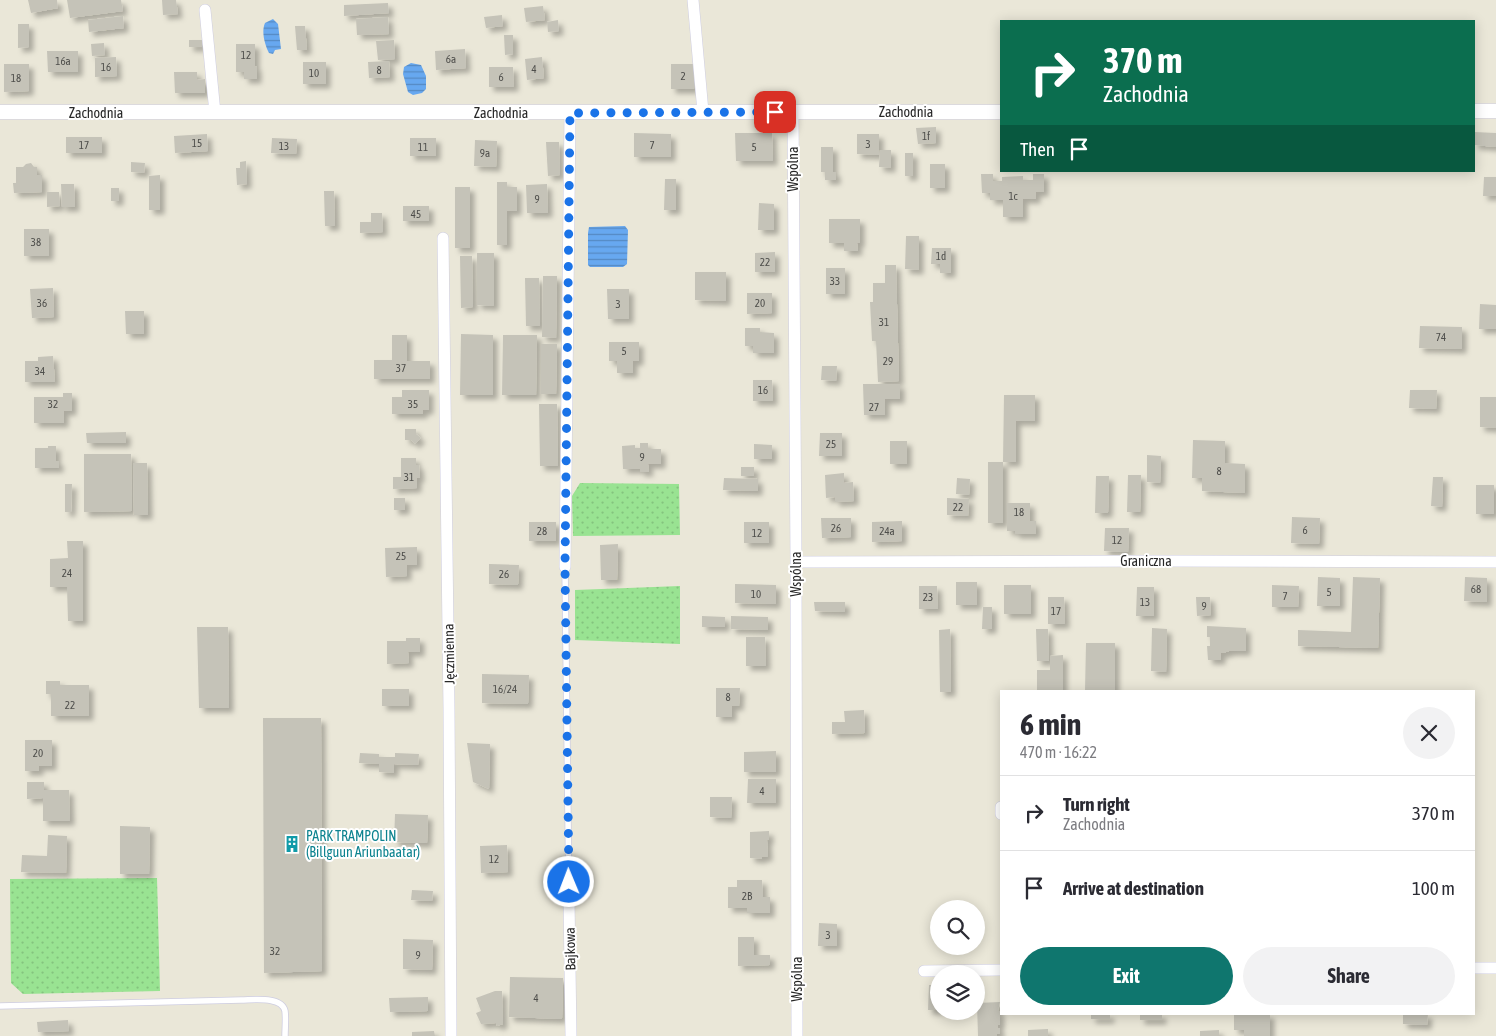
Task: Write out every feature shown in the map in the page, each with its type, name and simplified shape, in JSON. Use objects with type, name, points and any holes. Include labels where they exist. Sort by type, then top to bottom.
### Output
[{"type":"street","points":[[693,0],[703,112]]},
{"type":"street","points":[[205,10],[215,113]]},
{"type":"street","points":[[1475,111],[1496,111]]},
{"type":"street","name":"Zachodnia","points":[[0,112],[1000,112]]},
{"type":"street","name":"Wspólna","points":[[793,112],[797,1036]]},
{"type":"street","name":"Bajkowa","points":[[565,567],[570,113]]},
{"type":"street","name":"Jęczmienna","points":[[443,238],[451,1036]]},
{"type":"street","name":"Graniczna","points":[[796,562],[1496,562]]},
{"type":"street","name":"Bajkowa","points":[[569,900],[571,1036]]},
{"type":"street","points":[[1475,968],[1496,968]]},
{"type":"street","points":[[924,971],[1000,970]]},
{"type":"lane","name":"Bajkowa","points":[[565,567],[569,900]]},
{"type":"lane","points":[[0,1006],[241,1000],[276,1001],[282,1005],[285,1012],[285,1036]]},
{"type":"green space","points":[[580,483],[679,484],[680,535],[573,536],[572,496]]},
{"type":"green space","points":[[680,586],[680,644],[575,640],[575,590]]},
{"type":"green space","points":[[157,878],[160,991],[23,994],[11,983],[10,879]]},
{"type":"water","points":[[273,19],[278,24],[281,49],[275,50],[273,54],[269,53],[263,30],[265,23]]},
{"type":"water","points":[[411,63],[421,65],[426,76],[426,89],[422,93],[413,95],[408,92],[403,74],[404,67]]},
{"type":"water","points":[[625,226],[628,230],[627,264],[623,267],[590,267],[588,265],[589,227]]},
{"type":"building","points":[[28,0],[57,0],[58,8],[31,13]]},
{"type":"building","points":[[67,0],[121,0],[123,11],[70,18]]},
{"type":"building","points":[[162,0],[176,0],[178,14],[163,15]]},
{"type":"building","points":[[388,3],[389,13],[344,16],[344,5]]},
{"type":"building","points":[[543,6],[545,20],[526,22],[524,8]]},
{"type":"building","points":[[502,15],[503,26],[486,28],[484,17]]},
{"type":"building","points":[[123,16],[124,28],[89,32],[88,20]]},
{"type":"building","points":[[388,17],[389,34],[357,35],[356,19]]},
{"type":"building","points":[[558,20],[559,31],[548,32],[547,22]]},
{"type":"building","points":[[18,24],[29,24],[29,47],[18,48]]},
{"type":"building","points":[[295,26],[305,26],[307,50],[297,50]]},
{"type":"building","points":[[504,35],[513,35],[513,54],[505,55]]},
{"type":"building","points":[[189,40],[202,40],[202,47],[189,47]]},
{"type":"building","points":[[394,40],[395,59],[378,60],[376,41]]},
{"type":"building","points":[[104,43],[105,55],[92,56],[91,44]]},
{"type":"building","points":[[236,44],[255,44],[257,79],[244,79],[244,72],[236,72]]},
{"type":"building","points":[[465,49],[466,68],[436,70],[435,51]]},
{"type":"building","points":[[47,51],[78,51],[78,72],[48,72]]},
{"type":"building","points":[[116,57],[117,76],[95,77],[95,58]]},
{"type":"building","points":[[542,57],[544,78],[527,80],[525,59]]},
{"type":"building","points":[[389,61],[390,77],[369,78],[368,62]]},
{"type":"building","points":[[303,62],[326,62],[326,84],[303,84]]},
{"type":"building","points":[[4,64],[29,64],[29,91],[4,92]]},
{"type":"building","points":[[671,64],[695,64],[694,89],[671,89]]},
{"type":"building","points":[[489,67],[513,67],[514,87],[489,87]]},
{"type":"building","points":[[174,72],[197,72],[197,80],[205,79],[205,93],[175,93]]},
{"type":"building","points":[[936,127],[936,143],[918,144],[916,128]]},
{"type":"building","points":[[1475,132],[1496,133],[1496,147],[1475,145]]},
{"type":"building","points":[[634,133],[671,134],[671,157],[634,157]]},
{"type":"building","points":[[735,133],[772,133],[773,161],[736,161]]},
{"type":"building","points":[[207,134],[208,151],[175,153],[174,136]]},
{"type":"building","points":[[857,134],[879,134],[879,155],[857,154]]},
{"type":"building","points":[[66,137],[102,137],[102,153],[66,153]]},
{"type":"building","points":[[272,138],[297,139],[296,154],[271,153]]},
{"type":"building","points":[[410,138],[436,138],[436,156],[410,156]]},
{"type":"building","points":[[475,140],[497,141],[496,167],[474,166]]},
{"type":"building","points":[[546,142],[559,142],[560,175],[548,176]]},
{"type":"building","points":[[821,147],[833,147],[833,172],[836,172],[836,180],[825,180],[825,172],[821,172]]},
{"type":"building","points":[[880,150],[891,150],[891,168],[879,167]]},
{"type":"building","points":[[905,153],[913,153],[913,176],[905,176]]},
{"type":"building","points":[[246,161],[247,184],[237,185],[236,168],[240,168],[240,162]]},
{"type":"building","points":[[131,162],[145,163],[144,173],[131,172]]},
{"type":"building","points":[[31,163],[34,167],[37,167],[37,175],[42,175],[42,192],[14,193],[13,183],[16,183],[16,167],[23,167]]},
{"type":"building","points":[[930,164],[945,164],[945,188],[930,188]]},
{"type":"building","points":[[981,174],[993,174],[993,181],[1002,181],[1002,177],[1023,176],[1023,180],[1033,180],[1033,174],[1044,174],[1044,192],[1036,192],[1036,199],[1023,199],[1023,217],[1003,217],[1003,200],[990,200],[990,193],[982,193]]},
{"type":"building","points":[[160,175],[160,210],[149,210],[149,176]]},
{"type":"building","points":[[1484,177],[1496,177],[1496,196],[1483,196]]},
{"type":"building","points":[[665,179],[676,179],[676,210],[664,210]]},
{"type":"building","points":[[497,182],[507,182],[507,187],[517,187],[517,211],[507,211],[507,245],[497,245]]},
{"type":"building","points":[[61,184],[74,184],[75,207],[62,207]]},
{"type":"building","points":[[547,184],[548,213],[527,213],[526,185]]},
{"type":"building","points":[[455,187],[470,187],[470,248],[455,248]]},
{"type":"building","points":[[111,188],[119,188],[119,201],[111,201]]},
{"type":"building","points":[[324,191],[334,191],[335,226],[325,226]]},
{"type":"building","points":[[47,192],[59,192],[60,206],[47,207]]},
{"type":"building","points":[[759,203],[774,204],[774,230],[758,230]]},
{"type":"building","points":[[403,206],[429,206],[429,221],[403,221]]},
{"type":"building","points":[[371,213],[382,213],[383,232],[360,233],[360,222],[371,222]]},
{"type":"building","points":[[829,219],[860,219],[858,251],[844,251],[844,243],[829,243]]},
{"type":"building","points":[[24,229],[49,229],[49,256],[24,256]]},
{"type":"building","points":[[906,236],[919,236],[919,270],[905,269]]},
{"type":"building","points":[[932,248],[951,248],[951,273],[940,273],[940,264],[931,264]]},
{"type":"building","points":[[775,252],[775,272],[755,272],[755,253]]},
{"type":"building","points":[[477,253],[494,253],[494,306],[477,305]]},
{"type":"building","points":[[460,256],[472,256],[473,307],[461,308]]},
{"type":"building","points":[[885,265],[896,265],[899,381],[878,382],[876,341],[872,341],[870,302],[873,302],[873,283],[885,283]]},
{"type":"building","points":[[826,268],[845,268],[845,294],[826,294]]},
{"type":"building","points":[[695,272],[726,272],[726,301],[695,300]]},
{"type":"building","points":[[543,276],[557,276],[556,338],[542,337]]},
{"type":"building","points":[[525,278],[539,278],[540,326],[526,326]]},
{"type":"building","points":[[53,288],[54,317],[32,318],[30,289]]},
{"type":"building","points":[[607,289],[629,289],[629,319],[608,319]]},
{"type":"building","points":[[747,293],[772,293],[772,313],[747,314]]},
{"type":"building","points":[[1480,304],[1496,305],[1496,329],[1479,329]]},
{"type":"building","points":[[125,311],[144,311],[144,334],[126,334]]},
{"type":"building","points":[[1420,326],[1462,327],[1462,349],[1419,348]]},
{"type":"building","points":[[745,328],[760,328],[760,332],[774,333],[774,353],[753,353],[753,346],[745,346]]},
{"type":"building","points":[[461,334],[493,335],[493,395],[460,395]]},
{"type":"building","points":[[392,335],[407,335],[407,361],[430,361],[430,379],[374,379],[374,360],[392,360]]},
{"type":"building","points":[[503,335],[537,335],[536,395],[502,395]]},
{"type":"building","points":[[609,342],[639,342],[639,361],[633,361],[633,373],[617,373],[617,361],[609,361]]},
{"type":"building","points":[[541,344],[557,344],[556,394],[541,394]]},
{"type":"building","points":[[53,356],[55,382],[25,382],[25,361],[38,361],[38,357]]},
{"type":"building","points":[[822,366],[837,366],[836,381],[821,380]]},
{"type":"building","points":[[753,380],[772,380],[773,401],[753,401]]},
{"type":"building","points":[[863,384],[900,384],[900,399],[885,399],[885,415],[864,415]]},
{"type":"building","points":[[402,390],[429,390],[429,410],[423,410],[423,414],[392,414],[392,397],[402,397]]},
{"type":"building","points":[[1410,390],[1437,390],[1436,409],[1409,408]]},
{"type":"building","points":[[63,393],[72,393],[72,411],[64,411],[64,423],[34,423],[34,397],[63,397]]},
{"type":"building","points":[[1004,395],[1035,395],[1035,421],[1016,421],[1016,462],[1003,462]]},
{"type":"building","points":[[1480,397],[1496,397],[1496,428],[1480,427]]},
{"type":"building","points":[[539,404],[557,404],[558,466],[540,466]]},
{"type":"building","points":[[405,429],[416,429],[416,434],[421,438],[415,444],[411,440],[405,440]]},
{"type":"building","points":[[126,432],[126,443],[87,443],[86,433]]},
{"type":"building","points":[[820,433],[842,433],[842,456],[819,456]]},
{"type":"building","points":[[1193,440],[1225,441],[1225,463],[1245,464],[1245,493],[1202,491],[1202,478],[1192,478]]},
{"type":"building","points":[[890,441],[907,441],[907,464],[890,464]]},
{"type":"building","points":[[640,443],[648,443],[648,449],[661,449],[661,464],[648,464],[649,472],[640,472],[640,469],[623,469],[622,446],[635,445],[635,448],[640,448]]},
{"type":"building","points":[[754,444],[772,445],[772,459],[754,459]]},
{"type":"building","points":[[48,446],[56,446],[56,461],[59,461],[59,468],[35,468],[35,448],[48,448]]},
{"type":"building","points":[[84,454],[131,454],[132,511],[84,512]]},
{"type":"building","points":[[1147,455],[1161,456],[1160,483],[1147,482]]},
{"type":"building","points":[[401,458],[416,458],[416,465],[419,465],[420,478],[417,478],[417,488],[393,489],[393,477],[401,477]]},
{"type":"building","points":[[988,462],[1003,462],[1003,523],[988,523]]},
{"type":"building","points":[[133,463],[147,463],[148,515],[134,515]]},
{"type":"building","points":[[741,467],[754,467],[754,476],[741,476]]},
{"type":"building","points":[[844,473],[844,483],[853,482],[854,501],[835,502],[835,497],[826,498],[825,475]]},
{"type":"building","points":[[1128,475],[1141,475],[1140,512],[1127,512]]},
{"type":"building","points":[[1096,476],[1109,476],[1108,513],[1095,513]]},
{"type":"building","points":[[1433,477],[1443,477],[1442,507],[1431,506]]},
{"type":"building","points":[[724,478],[758,479],[758,491],[723,490]]},
{"type":"building","points":[[957,478],[970,479],[969,495],[956,494]]},
{"type":"building","points":[[65,484],[72,484],[71,512],[65,512]]},
{"type":"building","points":[[1476,485],[1494,485],[1494,514],[1476,514]]},
{"type":"building","points":[[394,498],[405,498],[405,510],[394,510]]},
{"type":"building","points":[[947,498],[969,499],[968,516],[947,515]]},
{"type":"building","points":[[1007,503],[1030,503],[1030,521],[1036,521],[1036,534],[1015,534],[1015,531],[1007,531]]},
{"type":"building","points":[[1292,517],[1320,518],[1319,544],[1291,543]]},
{"type":"building","points":[[821,518],[851,518],[851,537],[822,538]]},
{"type":"building","points":[[902,521],[902,541],[872,542],[872,522]]},
{"type":"building","points":[[529,522],[556,522],[556,541],[529,541]]},
{"type":"building","points":[[744,522],[769,522],[769,543],[744,543]]},
{"type":"building","points":[[1105,528],[1129,528],[1128,552],[1104,551]]},
{"type":"building","points":[[67,541],[83,541],[83,621],[68,621],[67,587],[50,587],[50,559],[68,558]]},
{"type":"building","points":[[618,544],[617,580],[601,580],[600,545]]},
{"type":"building","points":[[417,547],[417,565],[407,565],[407,576],[386,577],[385,548]]},
{"type":"building","points":[[489,564],[519,565],[518,585],[489,584]]},
{"type":"building","points":[[1318,577],[1340,578],[1340,606],[1317,606]]},
{"type":"building","points":[[1353,577],[1380,578],[1378,648],[1298,646],[1298,630],[1351,632]]},
{"type":"building","points":[[1465,577],[1487,578],[1487,602],[1464,601]]},
{"type":"building","points":[[956,582],[977,582],[977,605],[956,605]]},
{"type":"building","points":[[735,584],[776,585],[776,604],[735,603]]},
{"type":"building","points":[[1004,585],[1031,585],[1031,614],[1004,614]]},
{"type":"building","points":[[1272,585],[1299,586],[1298,607],[1272,607]]},
{"type":"building","points":[[919,586],[937,586],[938,609],[919,609]]},
{"type":"building","points":[[1137,587],[1154,587],[1154,616],[1136,616]]},
{"type":"building","points":[[1048,597],[1064,597],[1065,624],[1048,624]]},
{"type":"building","points":[[1196,597],[1210,597],[1211,615],[1197,616]]},
{"type":"building","points":[[814,602],[845,602],[845,612],[815,611]]},
{"type":"building","points":[[983,607],[992,607],[992,629],[982,629]]},
{"type":"building","points":[[702,616],[725,617],[725,627],[702,627]]},
{"type":"building","points":[[731,616],[768,617],[768,630],[731,629]]},
{"type":"building","points":[[1207,626],[1246,628],[1246,651],[1229,651],[1221,653],[1221,660],[1208,660],[1207,646],[1210,646],[1210,637],[1207,637]]},
{"type":"building","points":[[197,627],[228,627],[229,708],[199,708]]},
{"type":"building","points":[[1152,628],[1167,629],[1166,672],[1151,671]]},
{"type":"building","points":[[950,629],[951,692],[940,692],[939,630]]},
{"type":"building","points":[[1036,629],[1048,629],[1049,661],[1037,661]]},
{"type":"building","points":[[746,637],[765,637],[766,666],[746,666]]},
{"type":"building","points":[[406,638],[420,638],[420,652],[408,652],[409,663],[387,664],[387,641],[406,641]]},
{"type":"building","points":[[1086,643],[1115,643],[1115,690],[1085,690]]},
{"type":"building","points":[[1063,655],[1063,690],[1037,690],[1037,670],[1050,670],[1050,656]]},
{"type":"building","points":[[482,674],[529,675],[528,704],[482,703]]},
{"type":"building","points":[[46,681],[60,681],[60,685],[89,685],[89,716],[51,716],[51,694],[46,694]]},
{"type":"building","points":[[716,688],[740,688],[739,706],[732,706],[732,717],[716,717]]},
{"type":"building","points":[[382,689],[409,689],[409,706],[382,706]]},
{"type":"building","points":[[864,710],[865,733],[832,734],[832,722],[845,722],[844,711]]},
{"type":"building","name":"PARK TRAMPOLIN (Billguun Ariunbaatar)","points":[[263,718],[321,718],[322,971],[264,973]]},
{"type":"building","points":[[25,740],[52,740],[52,766],[39,766],[39,771],[25,771]]},
{"type":"building","points":[[467,743],[490,744],[489,789],[473,782]]},
{"type":"building","points":[[776,751],[776,772],[744,772],[744,752]]},
{"type":"building","points":[[360,753],[379,754],[379,757],[395,757],[395,753],[419,754],[418,765],[394,764],[394,773],[379,772],[379,764],[359,763]]},
{"type":"building","points":[[748,779],[776,779],[776,803],[747,803]]},
{"type":"building","points":[[27,782],[44,782],[44,790],[69,790],[70,821],[43,821],[43,798],[27,799]]},
{"type":"building","points":[[710,797],[732,797],[731,818],[710,817]]},
{"type":"building","points":[[395,814],[428,815],[427,843],[394,842]]},
{"type":"building","points":[[120,826],[150,827],[149,874],[120,874]]},
{"type":"building","points":[[769,831],[769,840],[767,840],[768,857],[762,857],[762,859],[750,858],[750,832]]},
{"type":"building","points":[[48,835],[67,836],[66,873],[21,872],[22,855],[47,856]]},
{"type":"building","points":[[507,845],[508,872],[481,873],[480,846]]},
{"type":"building","points":[[737,880],[762,880],[763,897],[770,897],[770,913],[747,913],[747,908],[728,908],[728,887],[737,887]]},
{"type":"building","points":[[412,890],[433,891],[432,901],[411,900]]},
{"type":"building","points":[[819,923],[837,924],[837,946],[818,946]]},
{"type":"building","points":[[738,937],[754,937],[754,955],[770,955],[770,965],[738,966]]},
{"type":"building","points":[[403,939],[433,940],[432,970],[403,969]]},
{"type":"building","points":[[510,977],[563,978],[562,1019],[509,1017]]},
{"type":"building","points":[[929,985],[930,985],[930,1010],[928,1010]]},
{"type":"building","points":[[495,991],[502,991],[503,1024],[497,1026],[496,1023],[481,1024],[476,1013],[481,1011],[476,998]]},
{"type":"building","points":[[428,997],[428,1011],[390,1012],[389,998]]},
{"type":"building","points":[[1000,1002],[998,1011],[1000,1011],[1000,1025],[998,1025],[998,1028],[1000,1028],[1000,1034],[997,1034],[997,1036],[978,1036],[978,1020],[985,1020],[985,1003]]},
{"type":"building","points":[[1091,1015],[1110,1015],[1110,1019],[1091,1019]]},
{"type":"building","points":[[1140,1015],[1162,1015],[1162,1020],[1140,1020]]},
{"type":"building","points":[[1234,1015],[1270,1015],[1270,1036],[1244,1036],[1244,1030],[1234,1030]]},
{"type":"building","points":[[1403,1015],[1428,1015],[1427,1025],[1403,1024]]},
{"type":"building","points":[[68,1020],[69,1031],[38,1032],[37,1022]]},
{"type":"building","points":[[1048,1029],[1048,1036],[1028,1036],[1028,1030]]},
{"type":"building","points":[[1219,1030],[1219,1036],[1200,1036],[1200,1031]]},
{"type":"building","points":[[434,1031],[435,1036],[412,1036],[412,1032]]},
{"type":"place","name":"PARK TRAMPOLIN (Billguun Ariunbaatar)","points":[[292,844]]},
{"type":"route","points":[[569,882],[565,567],[570,113],[775,112]]}]
